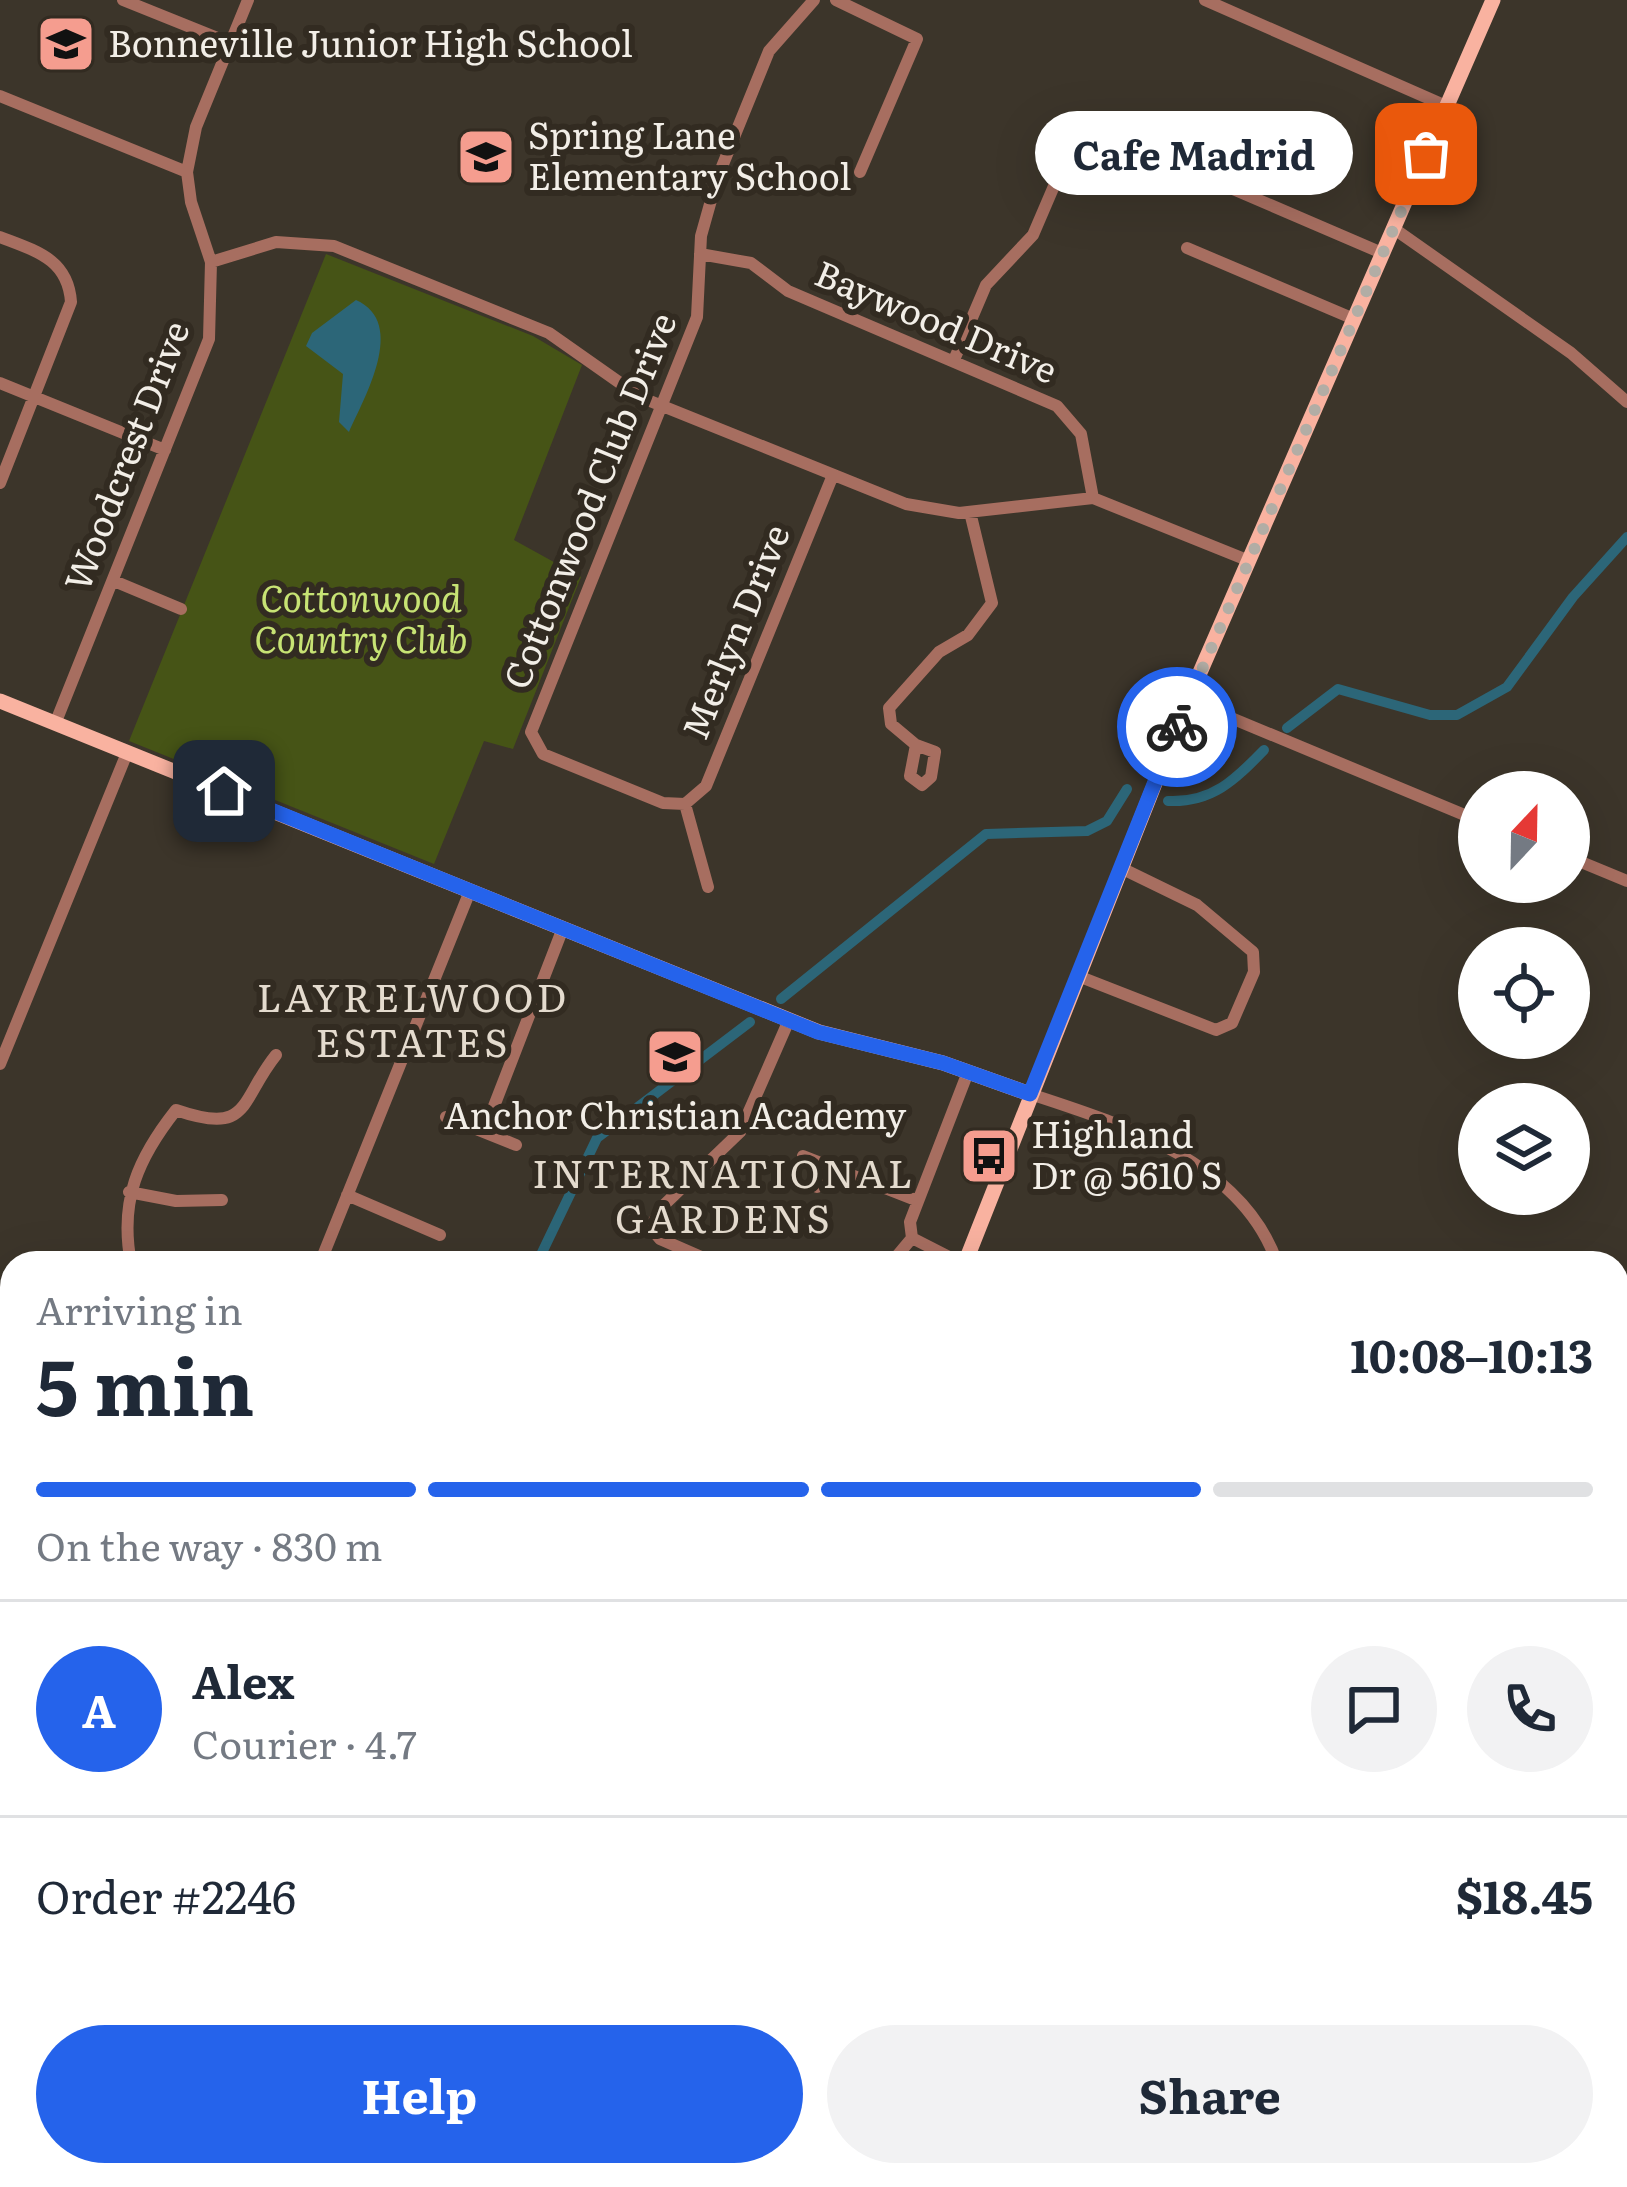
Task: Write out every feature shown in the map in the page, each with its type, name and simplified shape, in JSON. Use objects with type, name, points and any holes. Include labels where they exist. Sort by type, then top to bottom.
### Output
[{"type":"main road","points":[[968,1251],[1188,700],[1492,0]]},
{"type":"main road","points":[[0,701],[789,1020],[847,1042],[968,1072],[1030,1094]]},
{"type":"street","points":[[123,0],[230,43]]},
{"type":"street","name":"Woodcrest Drive","points":[[56,724],[209,339],[212,262],[191,202],[187,172],[196,127],[248,0]]},
{"type":"street","name":"Cottonwood Club Drive","points":[[685,804],[663,803],[560,761],[531,740],[535,718],[701,303],[700,254],[711,195],[763,63],[778,38],[814,0]]},
{"type":"street","points":[[836,0],[854,13],[917,39],[860,172]]},
{"type":"street","points":[[1205,0],[1447,106]]},
{"type":"street","points":[[0,96],[187,172]]},
{"type":"street","points":[[1219,184],[1382,253]]},
{"type":"street","points":[[954,360],[986,285],[1034,235],[1054,186]]},
{"type":"street","points":[[1393,228],[1559,344],[1627,402]]},
{"type":"street","points":[[0,237],[46,256],[65,273],[71,302],[0,483]]},
{"type":"street","points":[[212,262],[276,242],[334,246],[548,333],[622,387],[661,405],[916,508],[970,512],[1093,498],[1247,560]]},
{"type":"street","points":[[1186,248],[1354,319]]},
{"type":"street","name":"Baywood Drive","points":[[700,254],[751,262],[788,291],[1040,396],[1069,417],[1088,453],[1093,498]]},
{"type":"street","points":[[0,383],[165,450]]},
{"type":"street","name":"Merlyn Drive","points":[[685,804],[701,793],[711,776],[832,475]]},
{"type":"street","points":[[916,746],[889,721],[889,708],[939,652],[968,635],[991,607],[970,512]]},
{"type":"street","points":[[114,581],[181,608]]},
{"type":"street","points":[[1188,700],[1458,811]]},
{"type":"street","points":[[0,1064],[128,752]]},
{"type":"street","points":[[685,804],[708,887]]},
{"type":"street","points":[[1590,866],[1627,881]]},
{"type":"street","points":[[1078,976],[1216,1030],[1232,1023],[1254,972],[1253,952],[1205,910],[1121,868]]},
{"type":"street","points":[[325,1251],[470,891]]},
{"type":"street","points":[[484,1132],[563,928]]},
{"type":"street","points":[[686,1251],[660,1240],[650,1227],[665,1204],[740,1132],[789,1020]]},
{"type":"street","points":[[131,1251],[129,1192],[148,1148],[176,1110],[207,1120],[231,1118],[246,1108],[276,1055]]},
{"type":"street","points":[[912,1238],[909,1225],[968,1072]]},
{"type":"street","points":[[1030,1094],[1138,1136],[1216,1177],[1257,1221],[1271,1251]]},
{"type":"street","points":[[446,1117],[516,1145]]},
{"type":"street","points":[[803,1156],[919,1201]]},
{"type":"street","points":[[817,1187],[826,1165]]},
{"type":"street","points":[[129,1192],[176,1201],[222,1200]]},
{"type":"street","points":[[347,1196],[440,1235]]},
{"type":"street","points":[[912,1238],[939,1251]]},
{"type":"street","points":[[901,1251],[912,1238]]},
{"type":"green space","name":"Cottonwood Country Club","points":[[326,254],[533,336],[582,365],[514,540],[581,577],[513,749],[484,741],[434,864],[129,741]]},
{"type":"water","points":[[356,300],[371,311],[381,343],[372,381],[349,432],[339,422],[343,374],[306,346],[312,333]]},
{"type":"waterway","points":[[1287,728],[1338,689],[1430,715],[1457,715],[1507,687],[1573,597],[1627,537]]},
{"type":"waterway","points":[[1168,801],[1210,794],[1264,750]]},
{"type":"waterway","points":[[781,999],[986,834],[1087,831],[1107,821],[1127,789]]},
{"type":"waterway","points":[[543,1251],[597,1138],[750,1022]]},
{"type":"way so far","points":[[1177,727],[1426,154]]},
{"type":"place","name":"Bonneville Junior High School","points":[[66,44]]},
{"type":"place","name":"Cafe Madrid","points":[[1426,154]]},
{"type":"place","name":"Spring Lane Elementary School","points":[[486,157]]},
{"type":"place","name":"Anchor Christian Academy","points":[[675,1057]]},
{"type":"place","name":"Highland Dr @ 5610 S","points":[[989,1156]]},
{"type":"district","name":"LAYRELWOOD ESTATES","points":[[413,1020]]},
{"type":"district","name":"INTERNATIONAL GARDENS","points":[[724,1196]]},
{"type":"route","points":[[224,791],[818,1032],[943,1063],[1030,1094],[1177,727]]}]
